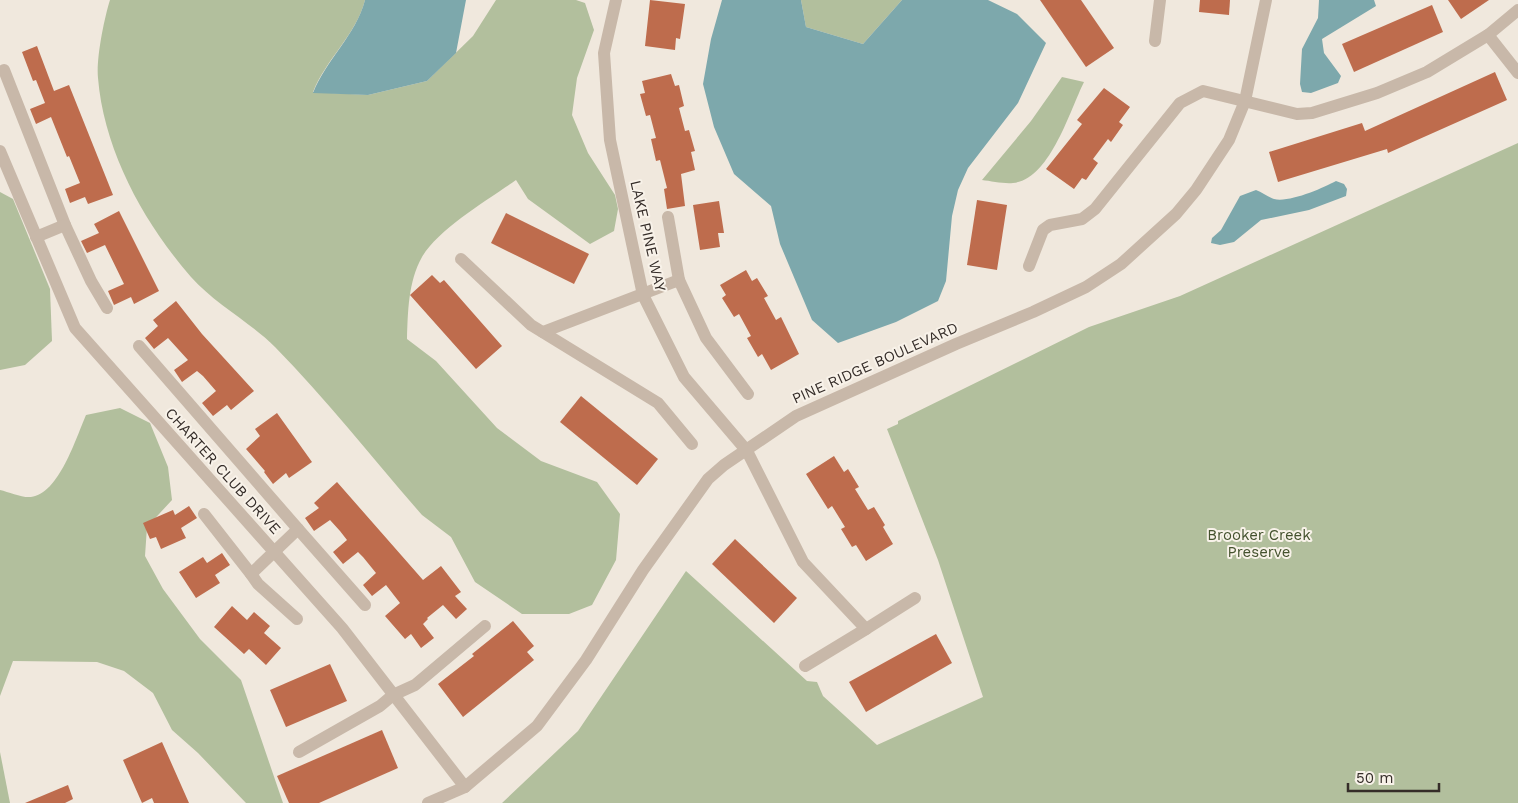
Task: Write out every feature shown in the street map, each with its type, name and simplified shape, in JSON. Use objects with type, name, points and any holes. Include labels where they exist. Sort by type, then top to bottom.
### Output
[{"type":"street","name":"LAKE PINE WAY","points":[[616,0],[604,52],[610,140],[643,295],[684,377],[747,451],[803,562],[866,629]]},
{"type":"street","points":[[1155,41],[1160,0]]},
{"type":"street","name":"PINE RIDGE BOULEVARD","points":[[428,803],[465,787],[537,726],[586,660],[643,570],[708,480],[724,465],[796,416],[1086,287],[1121,264],[1176,214],[1196,190],[1229,140],[1244,101],[1266,0]]},
{"type":"street","points":[[1029,266],[1043,230],[1050,225],[1082,219],[1095,209],[1180,103],[1202,91],[1296,114],[1312,113],[1376,93],[1427,72],[1488,35],[1518,10]]},
{"type":"street","points":[[1488,35],[1518,73]]},
{"type":"street","points":[[4,70],[65,225],[90,281],[107,308]]},
{"type":"street","name":"CHARTER CLUB DRIVE","points":[[0,151],[75,328],[342,628],[465,787]]},
{"type":"street","points":[[668,218],[679,280],[706,338],[748,394]]},
{"type":"street","points":[[36,237],[65,225]]},
{"type":"street","points":[[461,259],[531,325],[658,403],[692,444]]},
{"type":"street","points":[[543,332],[679,280]]},
{"type":"street","points":[[139,346],[365,605]]},
{"type":"street","points":[[204,514],[258,584],[297,619]]},
{"type":"street","points":[[251,574],[298,529]]},
{"type":"street","points":[[805,666],[915,598]]},
{"type":"street","points":[[299,752],[380,706],[393,695],[415,685],[486,626]]},
{"type":"green space","points":[[110,0],[365,0],[355,24],[325,69],[313,92],[368,95],[427,81],[473,36],[496,0],[576,0],[585,3],[594,30],[577,78],[572,115],[588,153],[615,195],[618,209],[614,231],[590,244],[528,199],[516,180],[452,225],[430,246],[422,257],[411,287],[407,339],[436,361],[497,428],[541,461],[597,482],[620,514],[616,560],[592,605],[569,614],[522,614],[475,582],[451,537],[422,515],[275,347],[255,329],[200,287],[174,256],[157,233],[129,185],[108,132],[98,78],[98,60]]},
{"type":"green space","points":[[801,0],[902,0],[863,44],[806,27]]},
{"type":"green space","points":[[1062,77],[1084,82],[1057,142],[1038,170],[1026,179],[1013,183],[982,180],[1031,121]]},
{"type":"green space","name":"Brooker Creek Preserve","points":[[1518,143],[1518,803],[502,803],[578,731],[686,571],[807,681],[817,682],[823,696],[877,745],[983,697],[938,560],[887,429],[898,424],[898,421],[1089,327],[1180,296]]},
{"type":"green space","points":[[0,192],[13,199],[50,289],[52,341],[25,365],[0,370]]},
{"type":"green space","points":[[120,408],[150,423],[168,467],[172,500],[147,527],[145,556],[163,589],[200,639],[241,680],[283,803],[246,803],[198,753],[172,730],[153,693],[124,671],[97,662],[13,661],[0,696],[0,490],[27,497],[41,494],[58,476],[72,450],[86,415]]},
{"type":"green space","points":[[0,752],[10,803],[0,803]]},
{"type":"water","points":[[365,0],[466,0],[456,53],[427,81],[368,95],[313,93],[325,69],[355,25]]},
{"type":"water","points":[[722,0],[801,0],[806,27],[863,44],[902,0],[988,0],[1017,14],[1046,43],[1018,103],[968,168],[958,190],[952,216],[946,281],[938,301],[896,322],[838,343],[812,320],[780,244],[771,206],[734,174],[714,127],[703,84],[711,39]]},
{"type":"water","points":[[1319,0],[1374,0],[1376,6],[1322,39],[1324,53],[1341,76],[1338,83],[1311,93],[1302,92],[1300,84],[1302,49],[1318,18]]},
{"type":"water","points":[[1336,181],[1344,184],[1347,189],[1346,196],[1309,210],[1261,220],[1234,242],[1220,245],[1211,243],[1212,238],[1221,230],[1240,196],[1256,190],[1274,199],[1288,199],[1315,191]]},
{"type":"building","points":[[650,0],[685,4],[680,39],[676,38],[675,50],[645,46]]},
{"type":"building","points":[[1040,0],[1081,0],[1114,48],[1086,67]]},
{"type":"building","points":[[1200,0],[1230,0],[1229,15],[1199,12]]},
{"type":"building","points":[[1448,0],[1489,0],[1461,19]]},
{"type":"building","points":[[1432,5],[1443,32],[1354,72],[1342,44]]},
{"type":"building","points":[[37,46],[54,91],[69,85],[113,195],[88,204],[85,197],[70,203],[65,189],[80,183],[69,156],[67,157],[51,117],[36,124],[30,109],[45,103],[36,80],[33,81],[22,52]]},
{"type":"building","points":[[1495,72],[1507,100],[1388,153],[1387,149],[1278,182],[1269,152],[1362,123],[1365,131]]},
{"type":"building","points":[[671,74],[675,86],[679,85],[684,106],[679,108],[685,131],[689,130],[695,151],[691,152],[695,170],[681,174],[685,206],[667,209],[664,189],[667,188],[660,160],[656,161],[651,139],[656,138],[650,115],[646,116],[640,94],[645,93],[642,81]]},
{"type":"building","points":[[1104,88],[1130,107],[1119,122],[1123,125],[1111,142],[1108,139],[1093,159],[1098,163],[1086,180],[1082,178],[1074,189],[1046,169],[1082,124],[1077,120]]},
{"type":"building","points":[[977,200],[1007,205],[997,270],[967,265]]},
{"type":"building","points":[[719,201],[724,233],[718,233],[720,247],[700,250],[693,205]]},
{"type":"building","points":[[119,211],[159,291],[134,304],[131,297],[114,305],[108,291],[124,284],[105,245],[87,253],[81,241],[99,233],[94,224]]},
{"type":"building","points":[[506,213],[589,254],[574,284],[491,243]]},
{"type":"building","points":[[746,270],[752,281],[757,278],[768,296],[764,298],[776,320],[781,317],[799,354],[771,370],[762,354],[758,357],[747,338],[751,336],[739,314],[734,317],[722,298],[726,295],[720,285]]},
{"type":"building","points":[[432,275],[440,283],[444,280],[502,346],[476,369],[410,295]]},
{"type":"building","points":[[176,301],[202,334],[254,391],[231,410],[227,405],[213,416],[202,403],[216,391],[203,376],[197,371],[182,382],[174,370],[188,360],[168,338],[154,349],[145,338],[158,326],[153,320]]},
{"type":"building","points":[[581,396],[658,459],[637,485],[560,422]]},
{"type":"building","points":[[277,413],[312,462],[289,478],[286,473],[273,484],[265,471],[246,449],[260,436],[255,429]]},
{"type":"building","points":[[834,456],[844,472],[848,469],[859,487],[855,489],[868,510],[874,507],[885,525],[883,527],[893,544],[866,561],[856,545],[852,547],[841,529],[845,527],[832,506],[828,509],[806,474]]},
{"type":"building","points":[[337,482],[423,580],[441,566],[461,592],[455,596],[467,609],[456,619],[443,605],[427,618],[423,624],[434,638],[421,648],[411,634],[405,639],[385,616],[400,603],[386,585],[372,596],[363,585],[376,573],[363,557],[358,552],[343,564],[333,552],[347,540],[340,531],[330,520],[314,531],[305,518],[319,508],[314,503]]},
{"type":"building","points":[[189,506],[197,518],[181,528],[186,538],[161,549],[156,537],[150,539],[143,523],[173,510],[175,515]]},
{"type":"building","points":[[735,539],[797,598],[774,623],[712,564]]},
{"type":"building","points":[[222,553],[230,565],[215,575],[220,583],[196,598],[179,572],[203,557],[207,563]]},
{"type":"building","points":[[232,606],[247,620],[254,612],[270,626],[264,633],[281,648],[266,665],[249,649],[244,654],[214,627]]},
{"type":"building","points":[[513,621],[534,646],[527,652],[534,660],[463,717],[438,684],[474,656],[472,654]]},
{"type":"building","points":[[936,634],[952,663],[866,712],[849,682]]},
{"type":"building","points":[[330,664],[347,701],[286,727],[270,690]]},
{"type":"building","points":[[382,730],[398,768],[319,803],[289,803],[277,776]]},
{"type":"building","points":[[162,742],[189,803],[154,803],[152,798],[142,803],[123,760]]},
{"type":"building","points":[[68,785],[73,799],[65,803],[25,803]]}]
